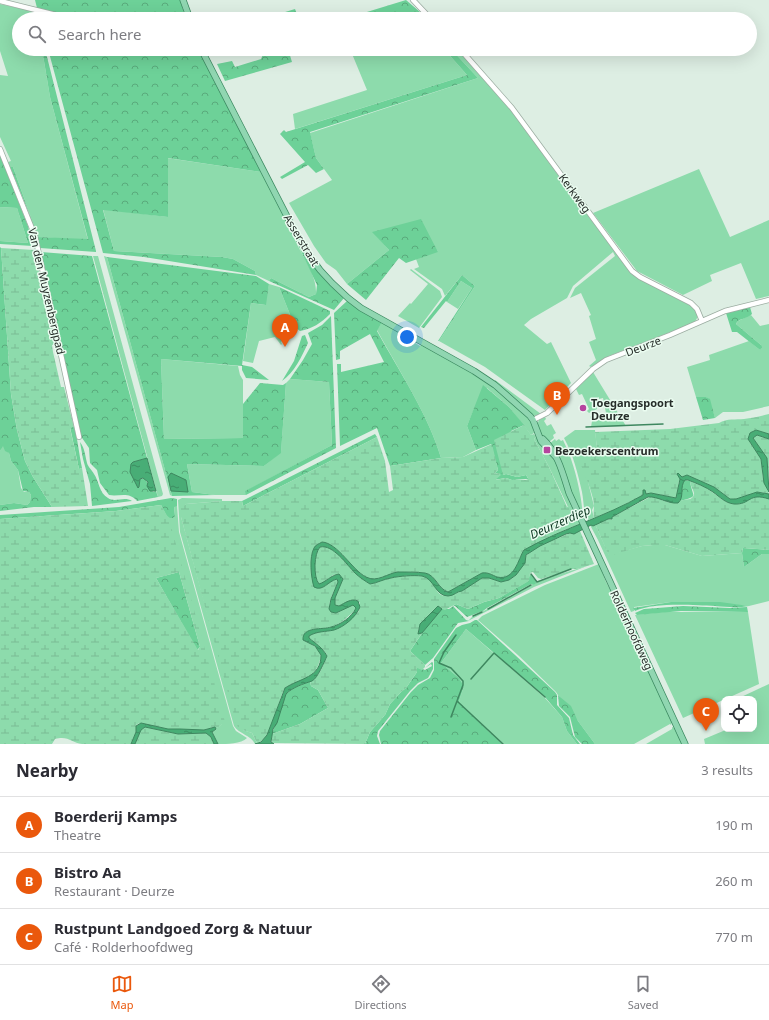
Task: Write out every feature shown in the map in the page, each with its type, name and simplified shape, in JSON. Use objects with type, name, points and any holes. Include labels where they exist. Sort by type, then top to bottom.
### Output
[{"type":"main road","points":[[183,0],[187,12]]},
{"type":"main road","name":"Asserstraat","points":[[205,56],[295,232],[320,270],[348,298],[361,308],[474,371],[495,385],[530,416],[538,434],[548,444],[556,457],[580,518]]},
{"type":"main road","name":"Rolderhoofdweg","points":[[580,518],[685,744]]},
{"type":"street","points":[[413,0],[424,12]]},
{"type":"street","points":[[0,1],[44,12]]},
{"type":"street","name":"Kerkweg","points":[[466,56],[512,108],[632,271],[640,277],[691,303],[697,309],[702,321]]},
{"type":"street","name":"Van den Muyzenbergpad","points":[[0,149],[35,236],[79,438]]},
{"type":"street","name":"Deurze","points":[[533,420],[547,413],[593,369],[606,360],[725,312],[769,300]]},
{"type":"green space","points":[[35,0],[180,0],[184,12],[53,12],[37,8]]},
{"type":"green space","points":[[406,0],[420,12],[367,12]]},
{"type":"green space","points":[[0,4],[36,12],[12,12],[12,56],[43,56],[50,97],[88,240],[38,237],[13,167],[10,167],[8,162],[11,161],[0,137],[0,75],[8,76],[0,51]]},
{"type":"green space","points":[[295,9],[296,12],[285,12]]},
{"type":"green space","points":[[43,56],[47,56],[96,252],[40,248],[29,213],[10,167],[13,167],[38,237],[88,239],[50,97]]},
{"type":"green space","points":[[50,56],[202,56],[261,172],[168,158],[168,217],[103,210],[114,251],[222,257],[233,259],[255,271],[256,275],[144,257],[103,253]]},
{"type":"green space","points":[[262,56],[290,56],[292,62],[225,81],[217,64],[232,61],[235,67],[261,59]]},
{"type":"green space","points":[[353,56],[450,56],[467,75],[295,129],[293,114],[367,90]]},
{"type":"green space","points":[[450,56],[458,56],[478,78],[310,132],[316,158],[324,169],[316,173],[308,165],[282,179],[280,177],[305,162],[280,134],[284,130],[286,132],[467,75]]},
{"type":"green space","points":[[458,56],[464,56],[510,108],[632,272],[693,306],[698,316],[695,322],[691,324],[609,356],[591,367],[589,366],[596,360],[589,342],[596,339],[589,316],[591,315],[581,293],[570,298],[575,288],[615,256],[613,252],[573,286],[567,298],[531,319],[524,325],[547,344],[551,342],[571,383],[545,410],[485,367],[439,341],[475,286],[462,275],[445,296],[442,289],[414,269],[419,267],[416,259],[438,251],[373,232],[389,250],[347,284],[336,270],[326,263],[314,246],[289,203],[332,180],[316,158],[310,133],[478,78]]},
{"type":"green space","points":[[0,155],[28,226],[33,246],[0,244],[0,241],[28,243],[17,208],[0,207]]},
{"type":"green space","points":[[167,158],[261,172],[311,271],[316,286],[316,294],[309,297],[271,278],[269,281],[256,275],[255,271],[233,259],[222,257],[114,251],[103,209],[168,217]]},
{"type":"green space","points":[[699,169],[730,237],[769,220],[769,296],[756,299],[741,263],[710,275],[712,281],[683,295],[637,271],[593,213]]},
{"type":"green space","points":[[0,207],[17,208],[28,243],[0,241]]},
{"type":"green space","points":[[421,219],[438,252],[406,263],[399,258],[366,300],[347,284],[389,250],[372,232]]},
{"type":"green space","points":[[292,232],[315,268],[344,298],[334,310],[269,281],[271,278],[309,297],[316,294],[317,285]]},
{"type":"green space","points":[[0,247],[11,394],[17,430],[25,461],[52,507],[34,507],[0,511],[0,505],[14,503],[27,505],[30,502],[31,495],[29,492],[23,491],[18,470],[11,461],[9,453],[5,451],[3,446],[0,451]]},
{"type":"green space","points":[[1,248],[34,250],[55,344],[52,345],[53,352],[61,387],[64,387],[74,427],[70,428],[79,469],[82,468],[88,506],[52,507],[25,461],[17,430],[11,394]]},
{"type":"green space","points":[[41,252],[92,256],[147,458],[133,462],[139,487],[140,479],[145,479],[153,492],[156,491],[158,497],[137,501],[131,496],[127,495],[109,495],[100,483],[97,470],[90,463],[89,448],[80,435]]},
{"type":"green space","points":[[93,256],[98,256],[163,494],[162,496],[158,497]]},
{"type":"green space","points":[[104,256],[107,257],[172,496],[170,495]]},
{"type":"green space","points":[[107,257],[256,276],[269,284],[266,305],[251,303],[242,365],[252,367],[269,380],[246,378],[242,370],[242,366],[161,359],[164,439],[243,438],[243,404],[260,383],[283,385],[286,383],[281,453],[264,466],[187,464],[192,492],[215,495],[172,496]]},
{"type":"green space","points":[[411,269],[440,291],[442,297],[419,328],[398,316],[410,303],[411,304],[428,284],[410,270]]},
{"type":"green space","points":[[462,275],[475,286],[438,341],[472,288],[461,281],[447,302],[446,301],[424,328],[421,327]]},
{"type":"green space","points":[[461,281],[472,288],[458,309],[447,302]]},
{"type":"green space","points":[[269,284],[279,287],[295,327],[288,330],[289,333],[281,342],[281,345],[275,337],[259,341],[253,363],[243,361],[251,303],[265,305]]},
{"type":"green space","points":[[279,287],[330,311],[330,314],[316,325],[300,331],[295,327]]},
{"type":"green space","points":[[347,301],[359,310],[382,322],[377,331],[421,409],[429,425],[441,458],[390,466],[377,428],[340,446],[337,364],[341,364],[341,372],[384,362],[370,334],[340,351],[340,359],[336,360],[334,313]]},
{"type":"green space","points":[[750,307],[752,314],[736,324],[761,345],[762,347],[760,350],[737,332],[732,332],[726,313]]},
{"type":"green space","points":[[751,315],[760,326],[769,324],[769,406],[743,412],[723,412],[715,418],[709,399],[706,397],[696,397],[687,367],[710,360],[709,355],[749,341],[760,350],[761,345],[736,324],[738,321]]},
{"type":"green space","points":[[331,316],[336,448],[246,495],[245,491],[332,445],[329,382],[290,379],[312,344],[308,333],[322,325]]},
{"type":"green space","points":[[382,322],[420,346],[422,344],[458,364],[497,390],[529,418],[532,422],[534,433],[531,435],[509,407],[487,388],[474,409],[467,426],[476,450],[463,457],[441,458],[429,425],[421,409],[377,330]]},
{"type":"green space","points":[[305,335],[308,343],[303,353],[294,369],[282,381],[294,361],[302,336]]},
{"type":"green space","points":[[161,359],[238,366],[243,380],[243,438],[164,439]]},
{"type":"green space","points":[[593,372],[626,426],[591,427],[592,421],[590,417],[592,415],[598,413],[599,415],[596,416],[596,420],[600,421],[607,418],[603,398],[599,399],[599,397],[593,400],[594,408],[597,407],[597,409],[589,413],[587,411],[589,409],[582,394],[579,395],[576,389]]},
{"type":"green space","points":[[290,379],[329,382],[332,445],[246,491],[246,495],[215,495],[192,492],[187,464],[264,466],[281,452],[286,383]]},
{"type":"green space","points":[[495,380],[541,414],[535,416],[531,415],[494,382]]},
{"type":"green space","points":[[483,385],[509,407],[524,425],[511,431],[503,475],[506,474],[517,477],[526,475],[529,480],[512,480],[506,478],[493,480],[498,473],[494,474],[498,470],[491,444],[476,450],[467,426]]},
{"type":"green space","points":[[696,397],[706,397],[710,399],[715,418],[703,420]]},
{"type":"green space","points":[[769,414],[769,434],[756,430],[749,435],[749,441],[761,459],[763,478],[769,494],[760,492],[736,499],[730,499],[714,487],[687,475],[682,477],[678,473],[680,479],[676,498],[651,493],[646,494],[645,490],[643,490],[643,495],[615,510],[594,518],[592,495],[578,457],[581,454],[597,448],[595,432],[670,429],[719,423],[728,420],[747,419]]},
{"type":"green space","points":[[545,417],[546,419],[544,421],[547,426],[551,424],[556,433],[553,435],[554,438],[549,442],[541,434],[537,425],[539,420]]},
{"type":"green space","points":[[524,425],[531,435],[534,434],[536,437],[534,439],[549,467],[567,507],[571,505],[580,524],[524,550],[512,573],[508,576],[497,577],[488,573],[482,573],[448,592],[442,588],[432,576],[425,573],[394,573],[370,579],[355,569],[334,547],[322,542],[317,545],[312,552],[311,557],[315,587],[321,588],[337,579],[338,582],[330,600],[331,612],[337,613],[353,604],[356,608],[348,617],[334,626],[310,630],[303,640],[313,645],[320,653],[317,668],[310,676],[285,688],[267,735],[257,743],[252,733],[239,729],[236,723],[181,517],[180,507],[186,504],[222,501],[242,501],[243,506],[377,437],[385,461],[389,492],[393,490],[390,466],[441,458],[463,457],[492,444],[498,470],[494,474],[499,473],[501,475],[495,480],[506,478],[512,480],[528,480],[526,475],[517,477],[506,474],[503,475],[494,440]]},
{"type":"green space","points":[[70,427],[74,427],[77,437],[82,468],[79,469]]},
{"type":"green space","points":[[575,430],[595,430],[597,448],[581,454],[594,506],[592,510],[594,518],[588,520],[584,510],[582,492],[577,471],[564,438]]},
{"type":"green space","points":[[375,434],[377,437],[243,506],[242,501]]},
{"type":"green space","points":[[757,435],[769,439],[769,481],[766,457],[753,438]]},
{"type":"green space","points":[[536,437],[543,448],[549,452],[558,465],[571,503],[568,507],[534,439]]},
{"type":"green space","points":[[555,439],[556,441],[559,439],[561,441],[563,440],[571,459],[579,487],[584,519],[549,444]]},
{"type":"green space","points":[[80,442],[88,464],[105,496],[114,500],[126,499],[132,501],[92,506],[90,484]]},
{"type":"green space","points":[[3,444],[9,453],[11,461],[18,470],[21,488],[24,492],[29,492],[31,495],[30,502],[27,505],[14,503],[0,505],[0,451]]},
{"type":"green space","points":[[684,480],[690,481],[693,495],[690,498],[680,501],[682,482]]},
{"type":"green space","points":[[690,481],[707,489],[725,501],[734,504],[743,503],[757,497],[769,499],[769,550],[743,548],[742,553],[702,556],[665,545],[653,545],[642,546],[609,556],[595,524],[608,519],[610,520],[612,517],[650,497],[672,503],[690,499],[694,494]]},
{"type":"green space","points":[[171,498],[177,499],[177,506],[174,507],[175,516],[173,518],[166,515],[161,505],[116,511],[0,519],[0,515],[119,507]]},
{"type":"green space","points":[[182,498],[222,499],[222,501],[186,504],[181,517],[238,726],[243,730],[252,733],[257,743],[255,744],[234,726],[180,532],[178,500]]},
{"type":"green space","points":[[161,505],[169,519],[225,722],[216,729],[214,727],[204,730],[168,729],[140,723],[136,725],[136,732],[131,744],[82,744],[59,738],[55,739],[52,744],[0,744],[0,519],[116,511]],"holes":[[[179,572],[200,647],[198,650],[156,578]]]},
{"type":"green space","points":[[174,506],[177,506],[179,532],[233,726],[236,731],[247,738],[238,743],[218,744],[212,732],[222,724],[166,515],[175,516]]},
{"type":"green space","points":[[595,524],[609,555],[642,546],[665,545],[702,556],[742,553],[744,567],[762,554],[769,554],[769,601],[749,606],[706,602],[671,602],[634,607],[634,611],[631,612],[590,525]]},
{"type":"green space","points":[[580,531],[594,564],[541,579],[538,578],[533,572],[530,573],[529,581],[499,598],[484,602],[468,609],[456,604],[445,610],[438,606],[432,611],[421,625],[418,632],[421,634],[422,633],[410,651],[425,665],[425,667],[422,670],[417,668],[417,672],[406,688],[390,704],[385,715],[370,732],[365,744],[272,743],[272,734],[300,724],[328,708],[318,690],[311,686],[310,681],[319,674],[327,655],[309,638],[309,636],[318,632],[330,631],[341,627],[359,611],[360,603],[357,600],[351,600],[339,606],[335,605],[335,598],[343,579],[339,574],[333,575],[321,584],[317,581],[315,560],[316,554],[320,547],[325,547],[335,552],[362,579],[370,584],[398,577],[420,575],[428,578],[437,591],[445,596],[462,591],[482,578],[489,578],[501,582],[509,580],[515,576],[525,562],[526,556],[530,552],[546,543],[570,533]]},
{"type":"green space","points":[[743,548],[769,550],[769,554],[762,554],[744,567],[742,553]]},
{"type":"green space","points":[[599,564],[672,722],[671,725],[670,724],[634,744],[595,744],[578,721],[570,706],[519,656],[478,620],[482,616],[545,585]]},
{"type":"green space","points":[[587,566],[534,587],[468,621],[473,616],[536,583],[553,576]]},
{"type":"green space","points":[[179,572],[200,647],[197,650],[156,578]]},
{"type":"green space","points":[[530,574],[537,583],[533,585],[531,584],[483,611],[467,617],[455,606],[453,606],[456,604],[468,609],[484,602],[499,598],[528,581]]},
{"type":"green space","points":[[671,602],[720,602],[749,606],[663,605],[643,608],[635,611],[633,608]]},
{"type":"green space","points":[[453,606],[466,620],[469,621],[458,623],[433,658],[425,665],[410,651],[429,623],[442,609],[449,609]]},
{"type":"green space","points":[[683,606],[730,608],[747,607],[748,612],[681,611],[637,615],[635,613],[644,609]]},
{"type":"green space","points":[[665,612],[748,612],[759,684],[732,696],[721,696],[721,701],[683,718],[635,615]]},
{"type":"green space","points":[[477,620],[555,692],[557,695],[557,705],[569,718],[573,735],[580,744],[577,744],[567,731],[562,717],[544,696],[466,629],[441,663],[459,678],[464,686],[459,701],[460,704],[502,744],[381,744],[379,735],[380,731],[411,692],[418,685],[430,678],[434,670],[434,659],[456,628]]},
{"type":"green space","points":[[466,629],[545,698],[562,717],[567,731],[577,744],[502,744],[460,704],[459,701],[464,686],[459,678],[441,663]]},
{"type":"green space","points":[[432,662],[433,669],[428,678],[418,683],[410,691],[378,731],[377,736],[380,744],[365,744],[370,732],[385,715],[390,704],[406,688],[417,672],[417,667],[425,670],[432,666],[431,664],[425,668]]},
{"type":"green space","points":[[310,681],[311,686],[318,690],[328,708],[300,724],[272,734],[286,694],[294,688]]},
{"type":"green space","points":[[769,684],[769,744],[705,744],[704,739],[721,732],[757,732],[757,696],[743,696]]},
{"type":"green space","points":[[558,695],[571,706],[578,721],[595,744],[582,744],[575,737],[570,717],[559,706]]},
{"type":"green space","points":[[145,727],[178,734],[206,733],[211,737],[214,744],[135,744],[141,730]]},
{"type":"green space","points":[[672,727],[675,728],[682,744],[646,744],[672,729]]},
{"type":"water","points":[[756,430],[769,434],[769,439],[757,435],[753,438],[767,458],[769,492],[764,483],[761,459],[748,439],[750,433]]},
{"type":"water","points":[[147,458],[156,491],[150,491],[147,486],[148,482],[143,478],[140,479],[138,488],[130,472],[131,464],[133,462]]},
{"type":"water","points":[[171,473],[186,480],[188,492],[171,491],[168,477]]},
{"type":"water","points":[[678,473],[682,477],[687,475],[714,487],[730,499],[736,499],[757,492],[769,494],[769,499],[757,497],[744,503],[734,504],[725,501],[704,487],[685,480],[682,486],[681,498],[678,503],[648,497],[612,517],[612,519],[608,519],[593,526],[591,525],[574,534],[566,534],[540,546],[526,555],[525,563],[516,575],[509,580],[501,582],[489,578],[482,578],[462,591],[450,596],[440,593],[426,577],[422,576],[398,577],[370,584],[362,579],[335,552],[325,547],[320,547],[316,554],[315,565],[317,581],[319,584],[339,574],[343,579],[335,598],[335,605],[339,606],[348,601],[355,600],[358,601],[360,607],[353,618],[342,627],[334,630],[318,632],[309,636],[309,638],[321,648],[327,656],[321,670],[312,681],[295,688],[286,694],[277,723],[273,729],[271,742],[274,744],[255,744],[261,742],[267,735],[285,688],[314,673],[320,663],[321,655],[315,646],[303,640],[306,632],[314,629],[334,626],[349,617],[356,608],[353,605],[336,613],[331,612],[329,609],[331,599],[338,582],[337,579],[323,587],[314,587],[311,573],[311,562],[312,552],[316,545],[322,542],[334,547],[355,569],[370,579],[398,572],[425,573],[432,576],[442,588],[448,592],[482,573],[488,573],[497,577],[508,576],[512,573],[524,550],[554,535],[629,503],[643,495],[643,490],[645,490],[646,494],[651,493],[676,498],[680,479],[677,474]]},
{"type":"water","points":[[438,606],[442,609],[422,633],[418,634],[420,624]]},
{"type":"water","points":[[141,723],[168,729],[204,730],[215,727],[216,729],[212,732],[218,744],[214,744],[211,737],[206,733],[178,734],[145,727],[141,730],[135,744],[131,744],[136,732],[136,726]]},
{"type":"waterway","points":[[586,427],[663,424]]},
{"type":"waterway","points":[[531,574],[537,582],[571,569]]},
{"type":"waterway","points":[[488,609],[531,585]]},
{"type":"waterway","points":[[473,616],[482,612]]},
{"type":"waterway","points":[[456,635],[444,652],[439,663],[451,668],[463,681],[457,701],[503,744]]},
{"type":"waterway","points":[[471,679],[494,653],[545,697]]},
{"type":"waterway","points":[[451,717],[457,701]]},
{"type":"place","name":"Boerderij Kamps","points":[[285,347]]},
{"type":"place","name":"Toegangspoort Deurze","points":[[583,408]]},
{"type":"place","name":"Bistro Aa","points":[[557,415]]},
{"type":"place","name":"Bezoekerscentrum","points":[[547,450]]},
{"type":"place","name":"Rustpunt Landgoed Zorg & Natuur","points":[[706,731]]},
{"type":"water label","name":"Deurzerdiep","points":[[560,522]]}]
